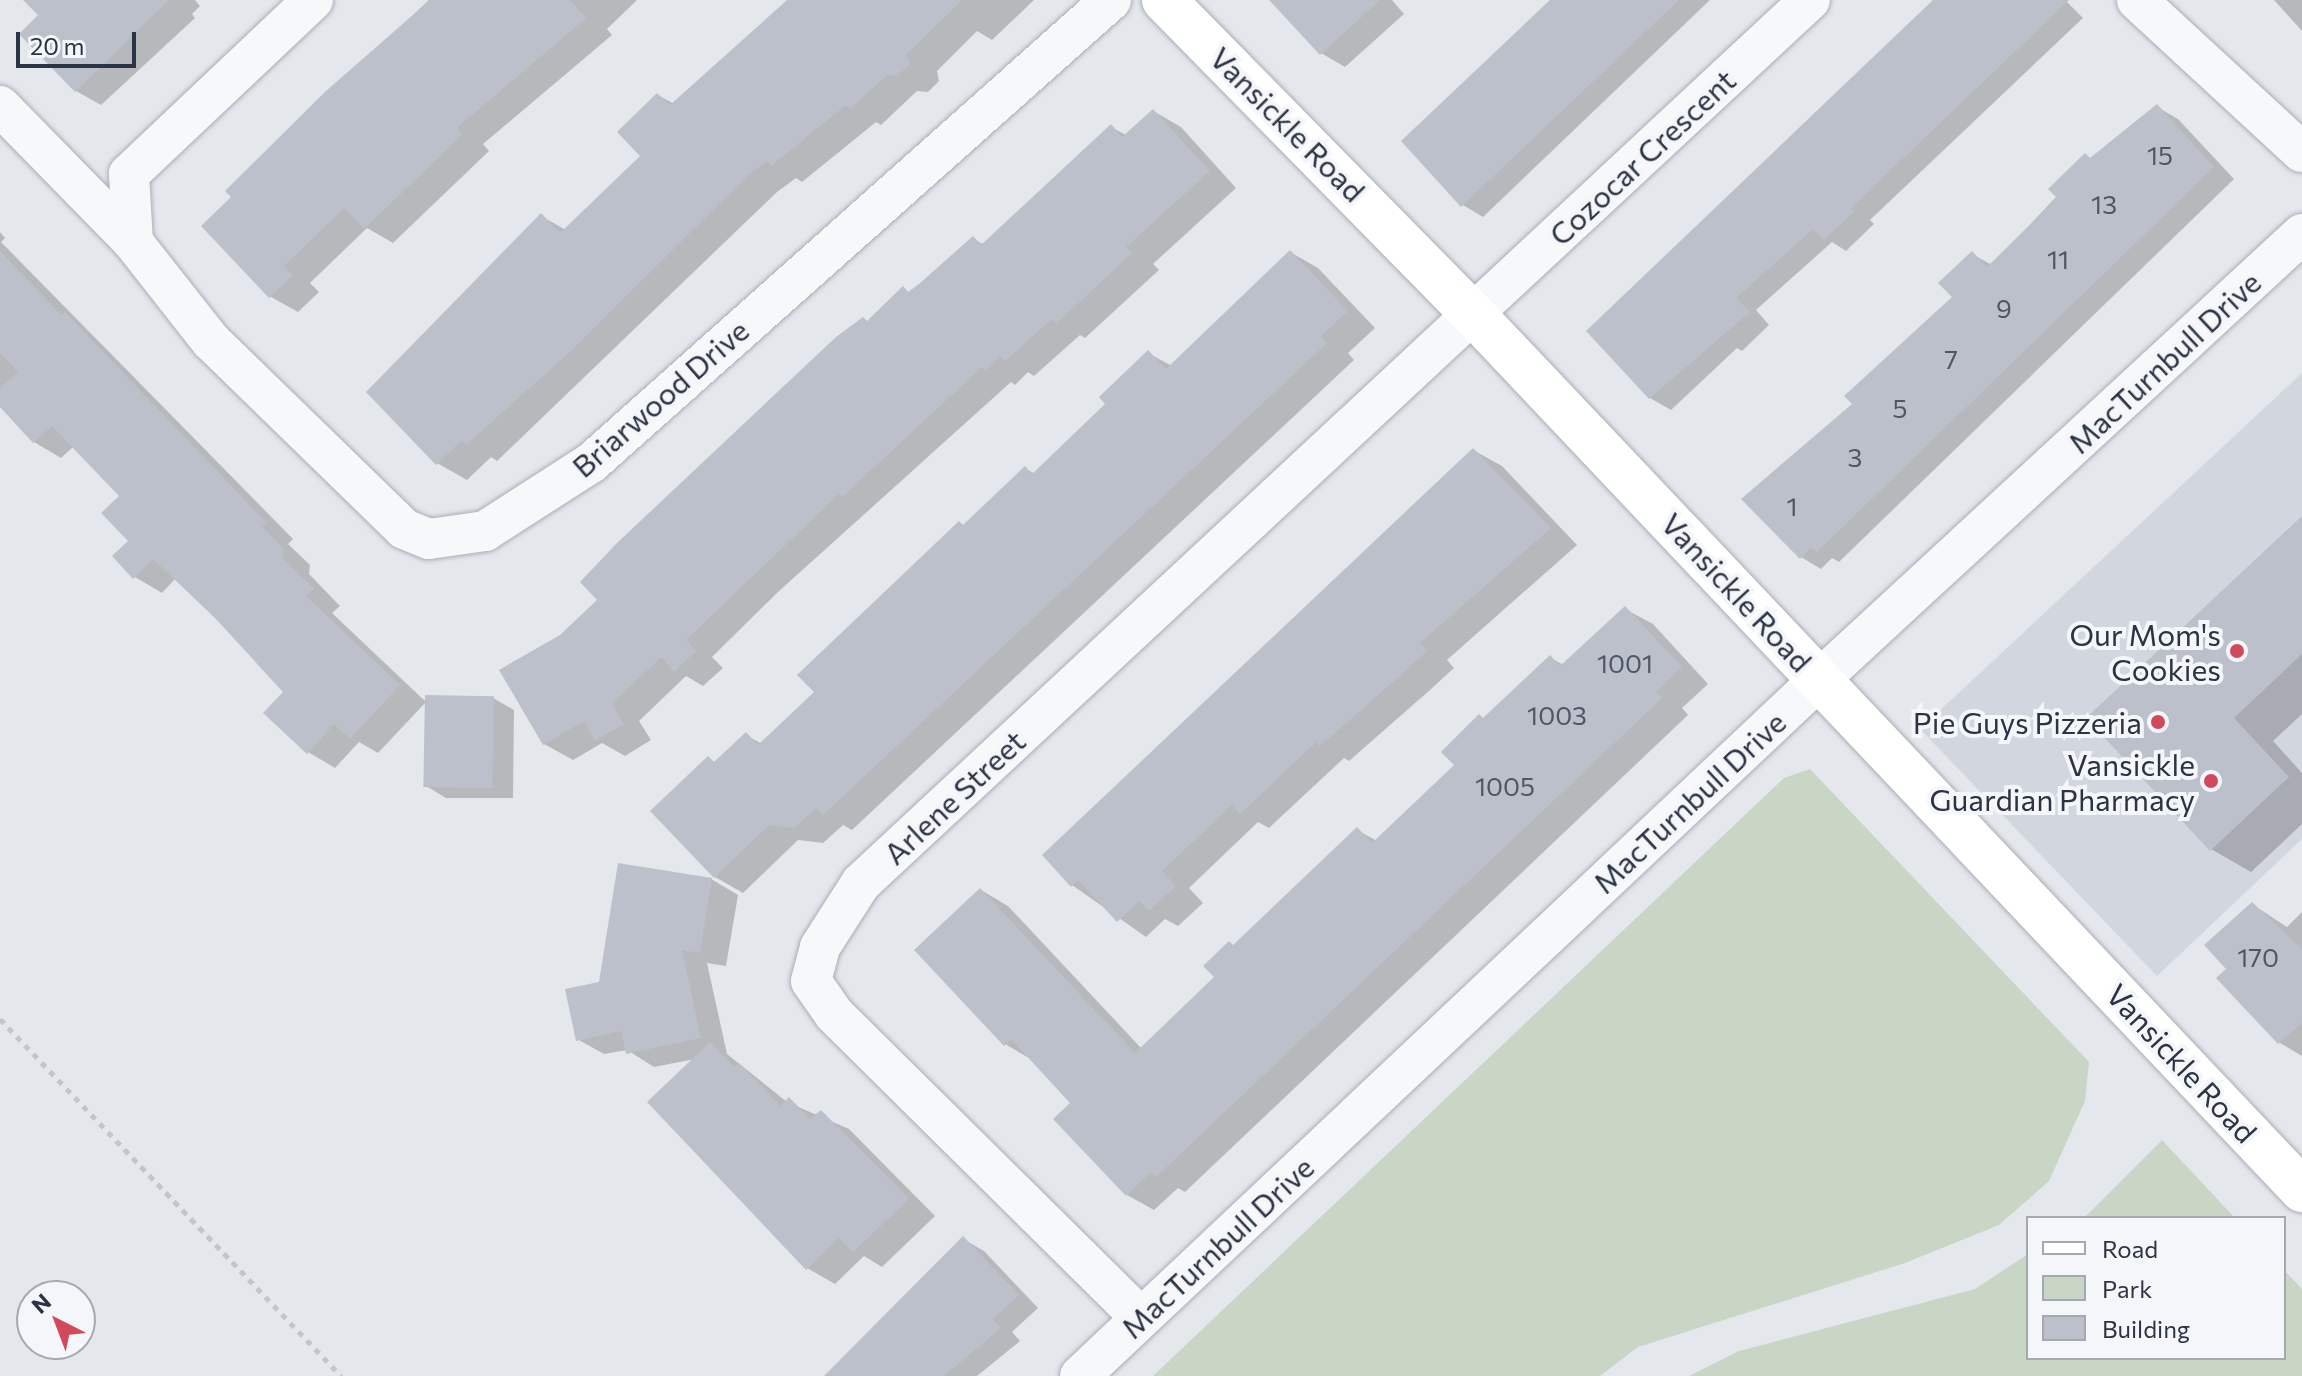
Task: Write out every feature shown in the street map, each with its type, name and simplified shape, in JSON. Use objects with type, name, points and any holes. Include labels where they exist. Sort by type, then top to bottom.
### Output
[{"type":"street","points":[[133,242],[129,174],[313,0]]},
{"type":"street","name":"Briarwood Drive","points":[[0,106],[133,242],[211,341],[404,529],[429,539],[485,531],[591,463],[1111,0]]},
{"type":"street","name":"Vansickle Road","points":[[1164,0],[1474,315],[2302,1190]]},
{"type":"street","name":"Cozocar Crescent","points":[[1474,315],[1810,0]]},
{"type":"street","points":[[2137,0],[2302,152]]},
{"type":"street","name":"MacTurnbull Drive","points":[[1080,1376],[1820,679],[2302,234]]},
{"type":"street","name":"Arlene Street","points":[[1141,1318],[834,1014],[811,981],[820,947],[861,883],[1474,315]]},
{"type":"path","points":[[0,1019],[341,1376]]},
{"type":"shaded area","points":[[2302,373],[2302,839],[2157,976],[1920,729]]},
{"type":"green space","points":[[1810,769],[2089,1062],[2085,1101],[2049,1181],[1999,1225],[1905,1263],[1638,1347],[1600,1376],[1153,1376],[1784,778]]},
{"type":"green space","points":[[2162,1140],[2233,1216],[2085,1216]]},
{"type":"green space","points":[[2026,1255],[2026,1360],[2286,1360],[2286,1272],[2302,1289],[2302,1376],[1689,1376],[1739,1351],[1975,1289]]},
{"type":"building","points":[[23,0],[169,0],[75,92],[19,34],[38,15]]},
{"type":"building","points":[[430,0],[570,0],[586,18],[457,128],[463,134],[364,229],[344,208],[284,266],[293,275],[269,298],[201,226],[231,197],[225,191],[326,91]]},
{"type":"building","points":[[787,0],[962,0],[907,54],[910,64],[897,76],[887,75],[850,109],[846,105],[771,166],[767,161],[747,176],[572,350],[466,445],[462,440],[436,465],[366,392],[541,213],[560,233],[640,156],[617,132],[657,93],[670,105]]},
{"type":"building","points":[[1269,0],[1380,0],[1320,55]]},
{"type":"building","points":[[1550,0],[1679,0],[1461,207],[1401,141]]},
{"type":"building","points":[[1933,0],[2069,0],[1851,208],[1855,211],[1824,240],[1813,229],[1736,298],[1750,312],[1649,399],[1586,331]]},
{"type":"building","points":[[2157,104],[2214,167],[1817,552],[1811,547],[1800,559],[1741,499],[1852,404],[1844,396],[1952,297],[1938,283],[1972,251],[1987,267],[2057,198],[2048,189],[2085,153],[2090,158]]},
{"type":"building","points":[[1153,109],[1210,171],[1126,247],[1132,253],[1056,324],[1052,319],[1005,361],[1000,356],[986,370],[982,367],[842,497],[839,494],[686,640],[696,651],[674,672],[661,657],[612,704],[624,724],[595,741],[584,721],[543,745],[499,670],[560,635],[597,600],[580,582],[617,543],[836,337],[863,317],[867,321],[903,286],[908,292],[919,284],[973,236],[981,245],[1111,124],[1122,137]]},
{"type":"building","points":[[1290,250],[1348,311],[1321,336],[1327,343],[823,815],[816,808],[794,828],[769,825],[714,878],[650,811],[708,756],[714,762],[746,732],[758,745],[814,692],[797,675],[959,521],[963,525],[1025,466],[1032,474],[1105,404],[1099,397],[1148,350],[1166,369]]},
{"type":"building","points":[[0,251],[61,315],[65,312],[267,523],[262,527],[283,548],[282,557],[314,589],[306,596],[400,685],[350,739],[334,724],[307,754],[263,713],[283,692],[215,618],[153,559],[133,579],[112,556],[128,541],[101,513],[119,496],[52,426],[33,443],[0,407],[0,388],[18,372],[0,353]]},
{"type":"building","points":[[1473,448],[1551,528],[1420,643],[1427,651],[1401,675],[1320,746],[1316,742],[1240,814],[1232,805],[1162,871],[1176,886],[1149,911],[1139,901],[1117,922],[1078,880],[1071,887],[1042,855]]},
{"type":"building","points":[[2302,516],[2302,654],[2234,718],[2289,777],[2210,851],[2086,718]]},
{"type":"building","points":[[1625,606],[1682,667],[1656,692],[1662,698],[1156,1177],[1151,1172],[1126,1196],[1053,1119],[1070,1103],[1011,1039],[1004,1046],[914,950],[980,888],[1135,1053],[1214,977],[1203,966],[1229,941],[1233,945],[1357,827],[1372,843],[1454,765],[1441,752],[1479,714],[1483,718],[1550,655],[1560,666]]},
{"type":"building","points":[[425,695],[494,696],[492,788],[423,787]]},
{"type":"building","points":[[618,863],[712,878],[700,953],[682,950],[701,1038],[626,1054],[621,1031],[576,1041],[565,989],[599,982]]},
{"type":"building","points":[[2252,902],[2302,949],[2302,1023],[2278,1044],[2216,978],[2226,969],[2204,945]]},
{"type":"building","points":[[710,1042],[734,1067],[739,1063],[780,1106],[789,1097],[810,1119],[821,1110],[909,1199],[853,1252],[839,1238],[806,1270],[647,1102]]},
{"type":"building","points":[[963,1236],[1019,1295],[993,1319],[1001,1328],[944,1376],[824,1376]]},
{"type":"place","name":"Our Mom's Cookies","points":[[2237,651]]},
{"type":"place","name":"Pie Guys Pizzeria","points":[[2158,722]]},
{"type":"place","name":"Vansickle Guardian Pharmacy","points":[[2211,781]]}]
